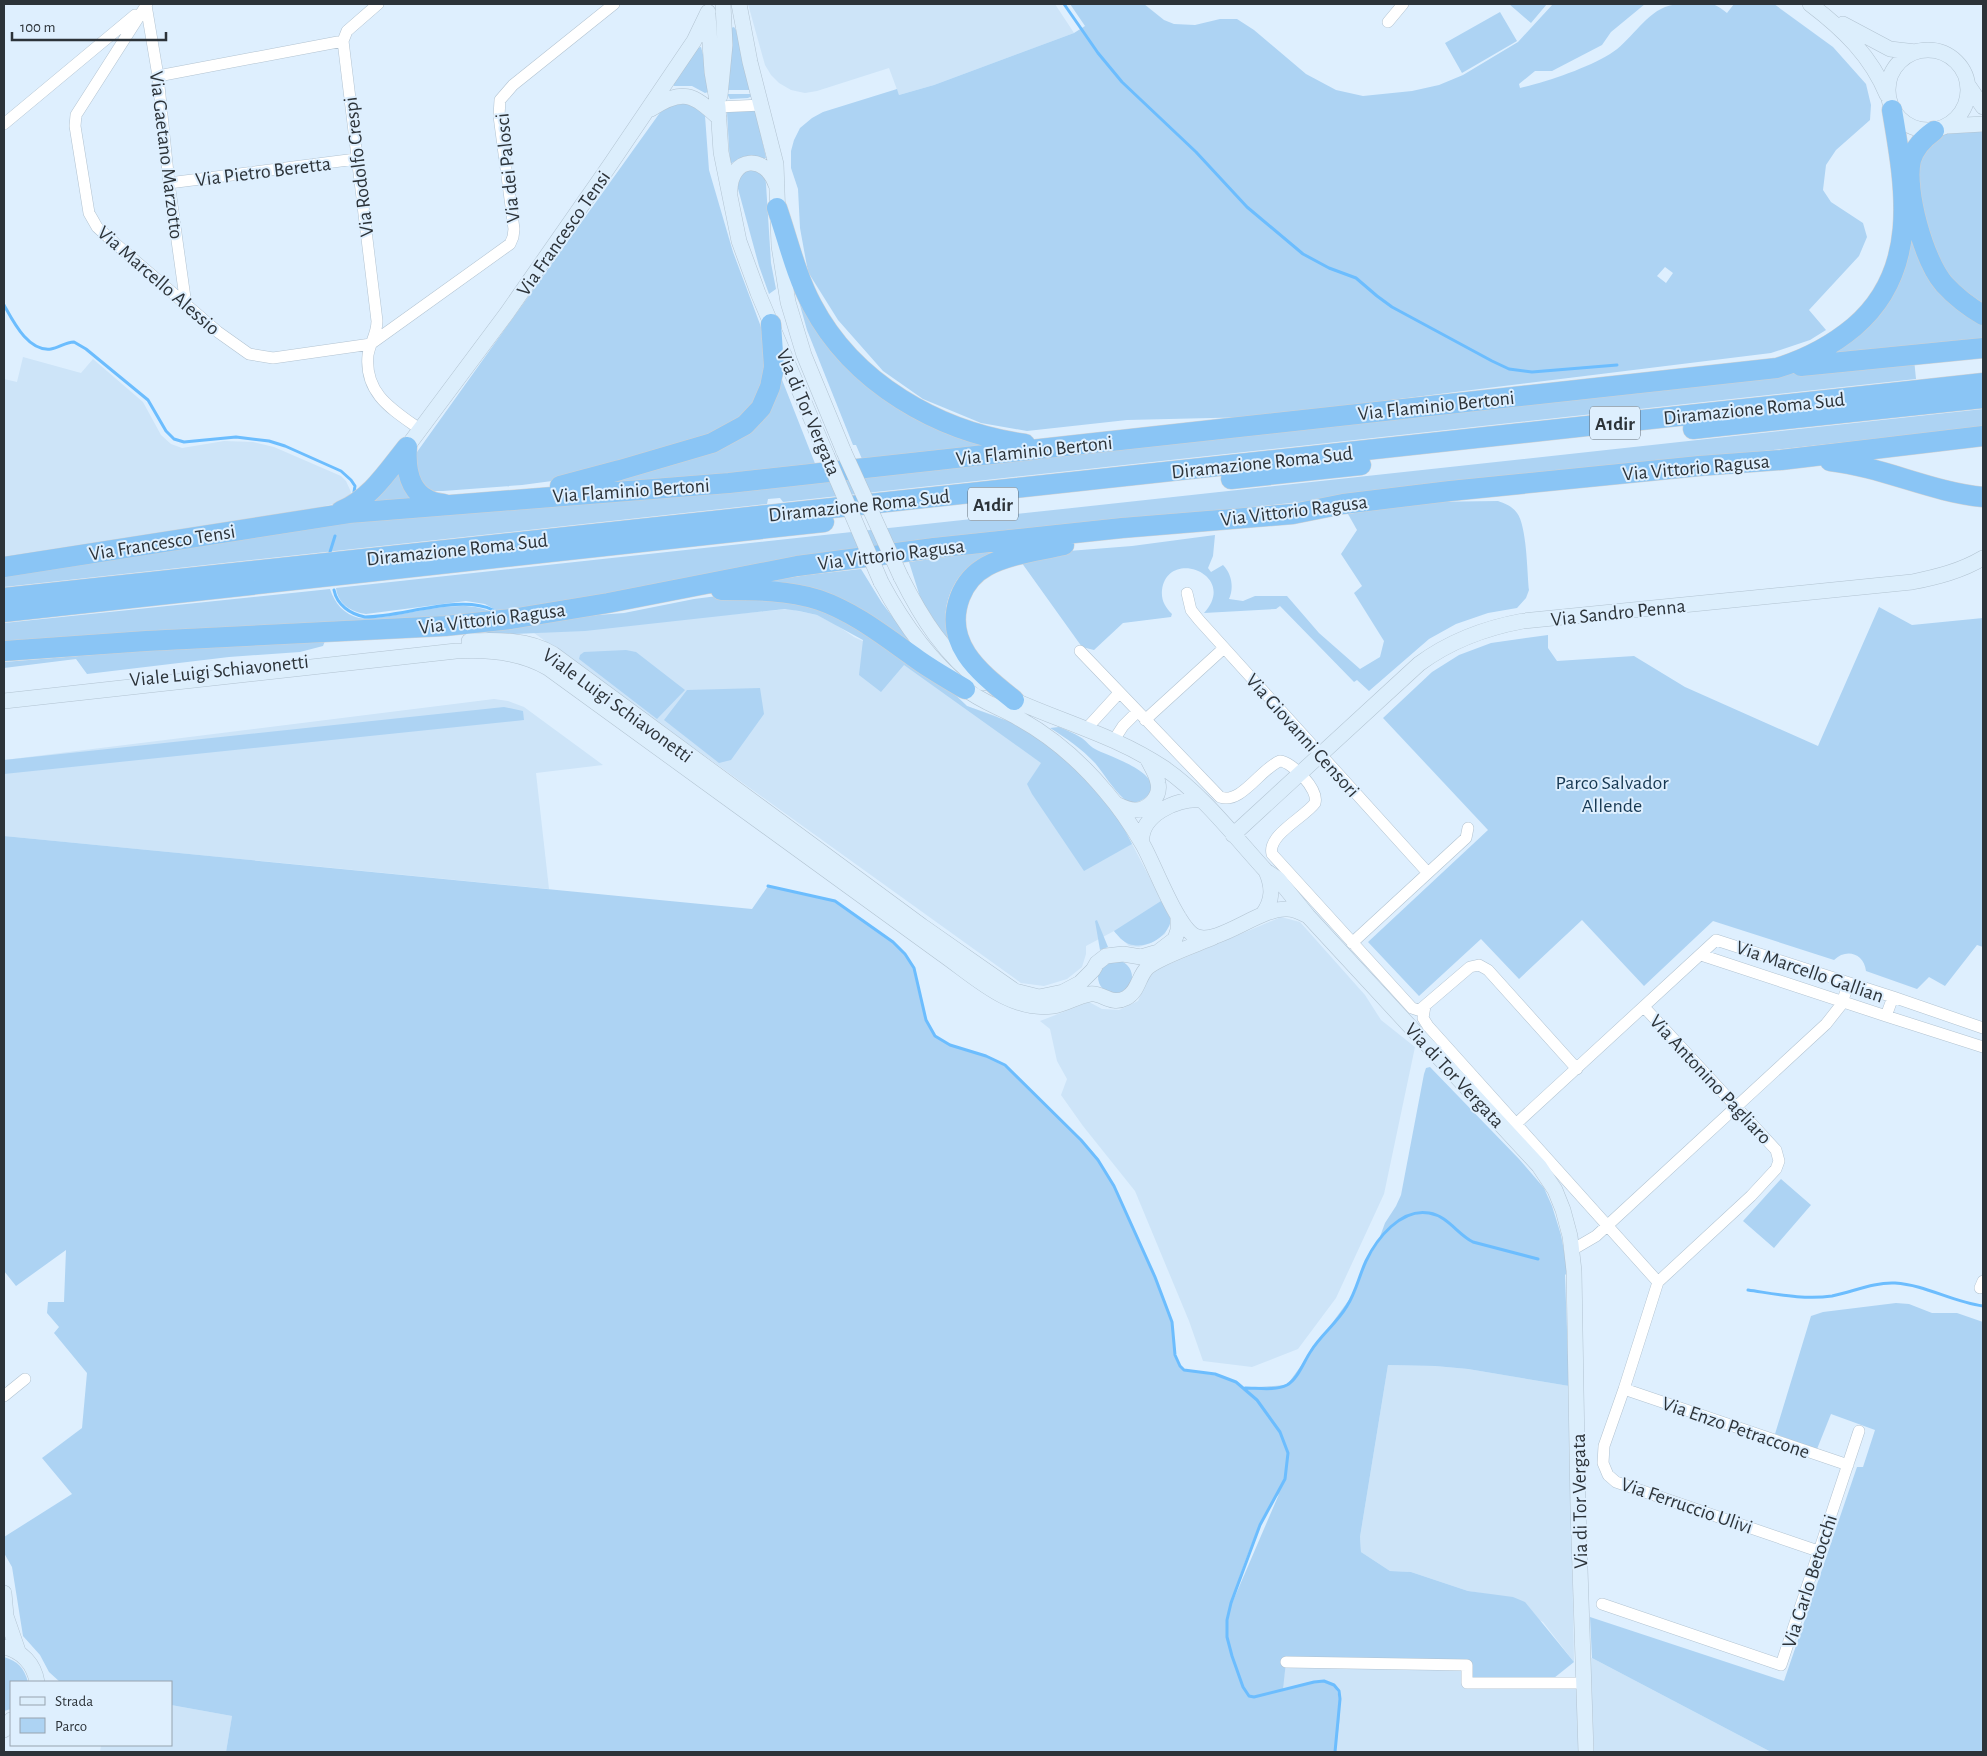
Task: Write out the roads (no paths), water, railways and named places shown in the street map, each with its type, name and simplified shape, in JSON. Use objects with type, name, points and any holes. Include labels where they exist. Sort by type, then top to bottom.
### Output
[{"type":"highway","points":[[1747,371],[1777,368],[1798,362],[1820,351],[1857,324],[1873,307],[1886,288],[1899,256],[1904,222],[1898,149],[1890,103]]},
{"type":"highway","points":[[1941,128],[1920,142],[1910,168],[1911,192],[1919,230],[1934,268],[1943,283],[1960,299],[1983,314]]},
{"type":"highway","points":[[777,201],[795,263],[812,305],[838,346],[868,376],[927,413],[972,431],[1015,442],[1072,446]]},
{"type":"highway","points":[[474,502],[572,484],[712,443],[732,433],[758,413],[769,393],[774,367],[771,324]]},
{"type":"highway","points":[[1747,371],[1983,348]]},
{"type":"highway","name":"Via Flaminio Bertoni","points":[[319,517],[448,504],[729,483],[1747,371]]},
{"type":"highway","name":"Diramazione Roma Sud","points":[[4,598],[1983,383]]},
{"type":"highway","name":"Diramazione Roma Sud","points":[[4,612],[466,563],[924,511],[1983,398]]},
{"type":"highway","points":[[1780,460],[1983,436]]},
{"type":"highway","points":[[407,447],[407,473],[412,484],[426,499],[448,504]]},
{"type":"highway","points":[[319,517],[336,513],[363,499],[379,483],[407,447]]},
{"type":"highway","points":[[1780,460],[1826,461],[1850,464],[1951,492],[1983,497]]},
{"type":"highway","name":"Via Vittorio Ragusa","points":[[4,652],[146,641],[445,626],[533,616],[819,563],[1122,528],[1293,514],[1343,504],[1450,491],[1699,466],[1780,460]]},
{"type":"highway","name":"Via Francesco Tensi","points":[[4,566],[319,517]]},
{"type":"highway","points":[[1014,700],[980,673],[963,648],[956,624],[957,608],[962,592],[977,573],[998,561],[1122,528]]},
{"type":"highway","points":[[664,592],[765,590],[787,592],[821,600],[847,612],[965,690]]},
{"type":"street","points":[[4,124],[105,42],[147,4]]},
{"type":"street","name":"Via Marcello Alessio","points":[[147,4],[76,115],[75,126],[87,206],[93,222],[186,305],[249,354],[262,358],[279,358],[371,344]]},
{"type":"street","name":"Via Gaetano Marzotto","points":[[147,4],[158,76],[169,183],[186,305]]},
{"type":"street","points":[[158,76],[343,42],[347,31],[378,4]]},
{"type":"street","name":"Via dei Palosci","points":[[371,344],[501,251],[512,240],[514,229],[499,116],[500,100],[513,85],[614,4]]},
{"type":"street","name":"Via di Tor Vergata","points":[[719,113],[724,74],[723,4]]},
{"type":"street","name":"Via di Tor Vergata","points":[[739,4],[750,62],[774,157],[782,268],[793,319],[804,355],[844,452],[919,612],[958,663],[987,686],[1014,700],[1114,740],[1169,772],[1200,800],[1266,871],[1278,879],[1308,916],[1423,1018],[1428,1026],[1658,1282]]},
{"type":"street","points":[[1388,22],[1403,4]]},
{"type":"street","points":[[1812,5],[1882,46],[1902,51],[1936,50],[1945,53],[1955,60],[1964,71],[1968,85],[1983,107]]},
{"type":"street","points":[[1812,5],[1860,48],[1875,69],[1890,103],[1901,121],[1913,128],[1941,128],[1983,124]]},
{"type":"street","name":"Via di Tor Vergata","points":[[708,8],[712,72],[719,113],[722,163],[739,241],[771,324],[881,582],[914,634],[943,670],[965,690],[1022,720],[1052,739],[1081,765],[1116,804],[1142,844],[1178,916],[1186,928],[1201,938],[1214,937]]},
{"type":"street","name":"Via Francesco Tensi","points":[[407,447],[507,313],[646,113],[694,41],[708,8]]},
{"type":"street","name":"Via Rodolfo Crespi","points":[[343,42],[377,321],[368,364],[370,377],[377,394],[385,404],[421,430]]},
{"type":"street","points":[[1890,103],[1888,81],[1894,68],[1904,58],[1916,52]]},
{"type":"street","points":[[1941,128],[1961,114],[1967,102],[1968,85]]},
{"type":"street","points":[[646,113],[667,100],[684,95],[699,101],[719,113],[762,105]]},
{"type":"street","name":"Via Pietro Beretta","points":[[169,183],[356,159]]},
{"type":"street","points":[[732,202],[730,188],[733,175],[741,166],[749,164],[758,164],[769,170],[774,180],[777,201]]},
{"type":"street","name":"Via Sandro Penna","points":[[1233,835],[1428,657],[1462,639],[1488,629],[1523,622],[1912,582],[1944,575],[1983,558]]},
{"type":"street","name":"Via Giovanni Censori","points":[[1187,593],[1193,613],[1428,873]]},
{"type":"street","name":"Viale Luigi Schiavonetti","points":[[4,694],[470,641],[525,643],[553,654],[1005,985],[1029,995],[1050,995],[1068,990],[1078,986],[1093,970],[1099,960],[1109,955],[1123,954],[1140,957],[1165,948],[1176,936],[1178,916]]},
{"type":"street","points":[[1114,740],[1123,726],[1141,716],[1224,648]]},
{"type":"street","name":"Viale Luigi Schiavonetti","points":[[4,701],[456,652],[491,651],[518,655],[548,668],[999,994],[1020,1003],[1046,1007],[1063,1004],[1090,994],[1113,1000],[1127,998],[1134,992],[1150,966],[1214,937]]},
{"type":"street","points":[[1080,651],[1216,794],[1222,798],[1229,799],[1238,795],[1277,762],[1286,762],[1299,774]]},
{"type":"street","points":[[518,655],[553,654]]},
{"type":"street","points":[[1087,728],[1119,692]]},
{"type":"street","points":[[1116,804],[1130,810],[1140,809],[1148,806],[1155,798],[1158,784],[1147,758]]},
{"type":"street","name":"Via di Tor Vergata","points":[[1299,774],[1314,790],[1315,802],[1275,839],[1271,851],[1275,858],[1411,1007],[1539,1166],[1558,1196],[1567,1223],[1574,1270],[1578,1507],[1586,1752]]},
{"type":"street","points":[[1142,844],[1143,830],[1152,818],[1181,800],[1200,800]]},
{"type":"street","points":[[1352,943],[1466,838],[1468,828]]},
{"type":"street","points":[[1263,914],[1271,896],[1271,881],[1266,871]]},
{"type":"street","points":[[1214,937],[1277,909],[1287,909],[1308,916]]},
{"type":"street","name":"Via Marcello Gallian","points":[[1517,1123],[1716,940],[1892,998],[1886,1016],[1700,955]]},
{"type":"street","points":[[1411,1007],[1476,964],[1484,967],[1577,1069]]},
{"type":"street","points":[[1093,970],[1092,981],[1100,997]]},
{"type":"street","points":[[1572,1250],[1596,1236],[1608,1226],[1667,1169],[1826,1024],[1843,1001],[1849,983]]},
{"type":"street","points":[[1892,998],[1983,1028]]},
{"type":"street","name":"Via Antonino Pagliaro","points":[[1644,1007],[1776,1150],[1779,1158],[1778,1164],[1750,1196],[1658,1282]]},
{"type":"street","points":[[1886,1016],[1983,1047]]},
{"type":"street","name":"Via Ferruccio Ulivi","points":[[1658,1282],[1604,1446],[1603,1463],[1608,1475],[1616,1482],[1818,1551]]},
{"type":"street","points":[[4,1396],[25,1379]]},
{"type":"street","name":"Via Enzo Petraccone","points":[[1624,1389],[1848,1465]]},
{"type":"street","name":"Via Carlo Betocchi","points":[[1602,1604],[1781,1665],[1859,1431]]},
{"type":"street","points":[[4,1593],[5,1619],[11,1649],[32,1666],[37,1681]]},
{"type":"street","points":[[1286,1662],[1467,1665],[1467,1683],[1584,1683]]},
{"type":"waterway","points":[[1064,4],[1098,53],[1122,82],[1196,152],[1247,207],[1303,254],[1329,268],[1356,278],[1392,307],[1509,369],[1532,372],[1617,365]]},
{"type":"waterway","points":[[4,305],[22,334],[35,346],[51,349],[74,342],[86,349],[148,400],[166,431],[174,439],[184,442],[236,437],[269,441],[285,446],[341,471],[355,486],[354,492]]},
{"type":"waterway","points":[[330,552],[335,536]]},
{"type":"waterway","points":[[334,590],[338,600],[345,608],[354,614],[365,617],[464,604],[493,610]]},
{"type":"waterway","points":[[768,886],[835,901],[893,942],[905,954],[914,968],[926,1020],[935,1036],[950,1045],[986,1056],[1005,1065],[1081,1140],[1098,1160],[1114,1186],[1155,1277],[1172,1322],[1175,1355],[1180,1366],[1184,1370],[1215,1374],[1236,1382],[1257,1400],[1280,1432],[1288,1453],[1285,1479],[1260,1525],[1231,1603],[1227,1620],[1227,1637],[1243,1687],[1249,1696],[1254,1697],[1314,1682],[1324,1681],[1334,1685],[1339,1691],[1340,1699],[1335,1752]]},
{"type":"waterway","points":[[1245,1388],[1277,1388],[1287,1385],[1294,1379],[1315,1345],[1347,1306],[1366,1261],[1383,1234],[1391,1226],[1409,1215],[1419,1213],[1436,1215],[1447,1221],[1473,1242],[1538,1259]]},
{"type":"waterway","points":[[1748,1290],[1790,1296],[1822,1297],[1879,1284],[1895,1283],[1906,1284],[1983,1306]]},
{"type":"park label","name":"Parco Salvador Allende","points":[[1612,794]]}]
